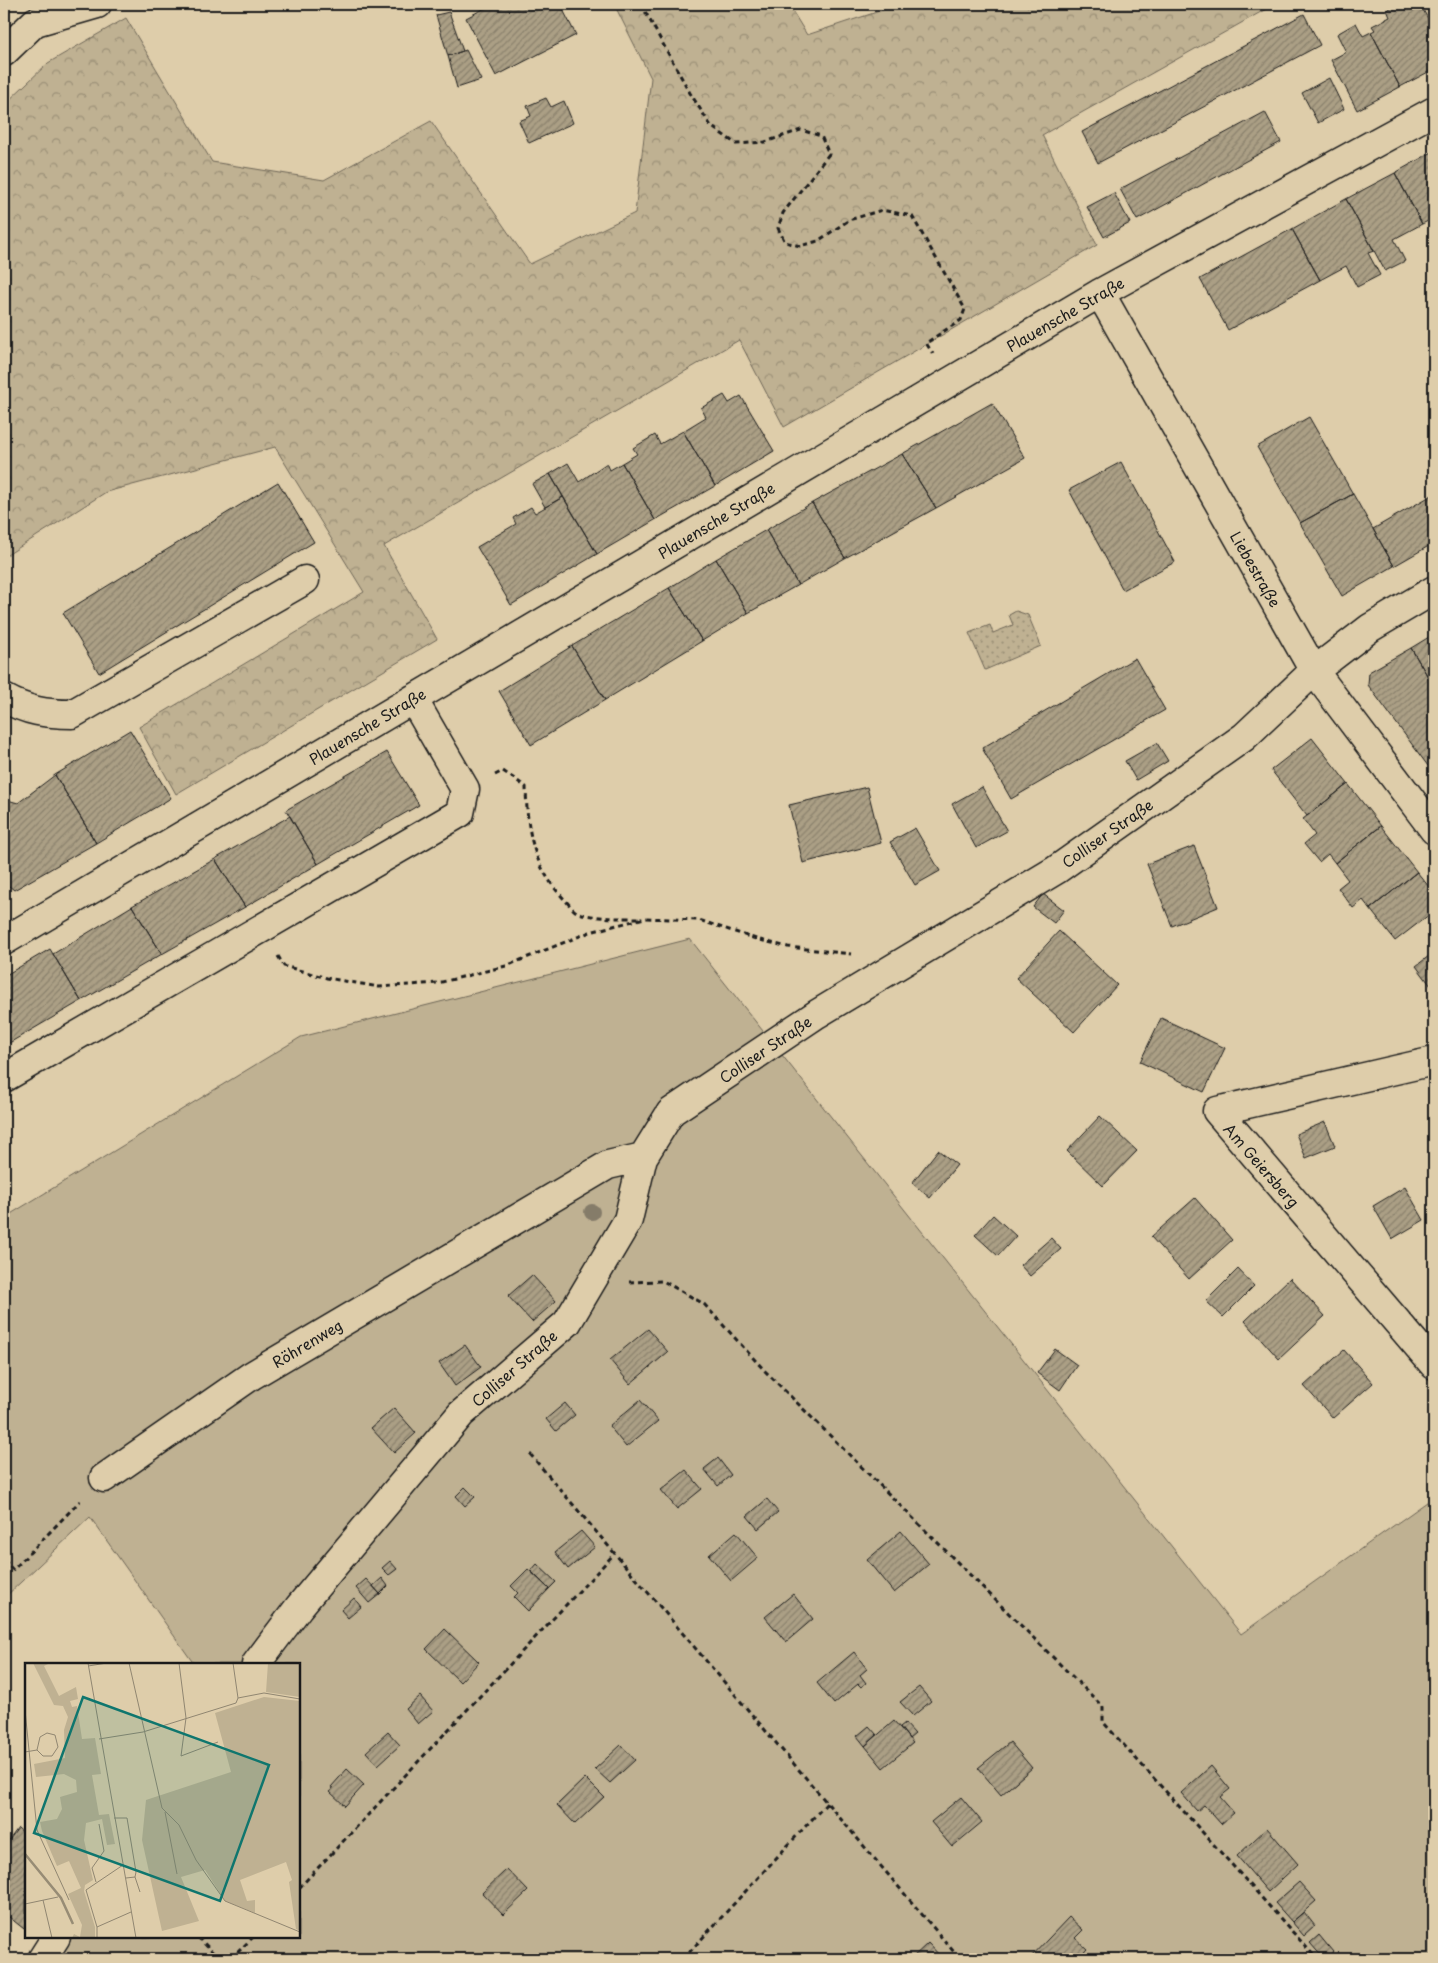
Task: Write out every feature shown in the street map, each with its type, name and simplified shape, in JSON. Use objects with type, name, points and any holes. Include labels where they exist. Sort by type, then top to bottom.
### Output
[{"type":"street","points":[[4,52],[35,22],[97,4]]},
{"type":"street","name":"Plauensche Straße","points":[[4,941],[1100,293],[1434,111]]},
{"type":"street","name":"Liebestraße","points":[[1100,293],[1314,671],[1434,830]]},
{"type":"street","points":[[4,698],[22,708],[46,714],[72,714],[306,580]]},
{"type":"street","name":"Colliser Straße","points":[[257,1663],[299,1607],[461,1414],[567,1323],[628,1220],[643,1157],[671,1112],[817,1014],[1056,870],[1244,737],[1314,671],[1370,628],[1434,590]]},
{"type":"street","points":[[4,1078],[460,813],[465,789],[413,699]]},
{"type":"street","name":"Am Geiersberg","points":[[1434,1061],[1217,1111],[1434,1365]]},
{"type":"street","name":"Röhrenweg","points":[[104,1478],[251,1376],[608,1165],[643,1157]]},
{"type":"street","points":[[42,1959],[55,1938]]},
{"type":"path","points":[[641,4],[690,93],[711,126],[730,140],[736,144],[765,142],[801,130],[821,136],[830,154],[784,213],[778,228],[785,242],[800,246],[818,241],[849,220],[882,210],[912,216],[965,309],[961,320],[926,343],[950,382]]},
{"type":"path","points":[[503,771],[526,787],[526,812],[533,852],[554,888],[577,912],[608,918],[699,920],[756,940],[788,947],[857,955]]},
{"type":"path","points":[[284,966],[327,978],[379,987],[438,983],[506,966],[590,932],[645,918]]},
{"type":"path","points":[[591,1283],[664,1281],[704,1304],[765,1371],[1103,1707],[1103,1722],[1317,1959]]},
{"type":"path","points":[[530,1454],[960,1959]]},
{"type":"path","points":[[4,1560],[13,1570],[104,1478]]},
{"type":"path","points":[[300,1887],[615,1553]]},
{"type":"path","points":[[683,1959],[827,1803]]},
{"type":"path","points":[[199,1938],[219,1959]]},
{"type":"path","points":[[232,1959],[252,1938]]},
{"type":"green space","points":[[614,4],[788,4],[807,35],[901,4],[1275,4],[1042,135],[1097,245],[784,427],[739,340],[384,546],[437,639],[176,794],[139,727],[364,592],[275,447],[106,492],[4,557],[4,105],[48,63],[126,18],[212,162],[324,180],[431,121],[530,264],[635,213],[651,78]]},
{"type":"green space","points":[[1016,611],[1028,615],[1041,646],[985,670],[969,633],[990,625],[993,633],[1013,625],[1009,615]]},
{"type":"green space","points":[[690,939],[1241,1634],[1434,1497],[1434,1959],[54,1959],[68,1938],[300,1938],[300,1663],[193,1663],[90,1517],[4,1598],[4,1218],[301,1037]]},
{"type":"building","points":[[485,4],[560,4],[576,35],[496,76],[466,18],[487,7]]},
{"type":"building","points":[[1398,4],[1420,4],[1434,30],[1434,69],[1400,87],[1371,32],[1375,30],[1372,26],[1390,17],[1387,10]]},
{"type":"building","points":[[449,12],[463,51],[448,56],[436,15]]},
{"type":"building","points":[[1304,14],[1320,45],[1098,163],[1082,132]]},
{"type":"building","points":[[1356,23],[1363,36],[1371,32],[1400,87],[1357,110],[1331,60],[1346,52],[1337,34]]},
{"type":"building","points":[[466,50],[481,80],[457,88],[448,56]]},
{"type":"building","points":[[1329,78],[1344,109],[1318,123],[1302,93]]},
{"type":"building","points":[[546,98],[551,107],[564,101],[573,123],[529,143],[519,121],[531,116],[527,106]]},
{"type":"building","points":[[1265,112],[1281,142],[1137,220],[1120,189]]},
{"type":"building","points":[[1434,151],[1434,218],[1422,224],[1395,173]]},
{"type":"building","points":[[1395,173],[1422,224],[1394,239],[1405,261],[1385,271],[1346,199]]},
{"type":"building","points":[[1114,193],[1130,223],[1104,237],[1087,207]]},
{"type":"building","points":[[1346,199],[1374,251],[1368,253],[1380,275],[1357,287],[1346,266],[1320,280],[1292,229]]},
{"type":"building","points":[[1292,229],[1320,280],[1228,330],[1200,279]]},
{"type":"building","points":[[724,395],[729,403],[741,396],[774,451],[715,486],[683,431],[706,417],[701,408]]},
{"type":"building","points":[[992,403],[1025,458],[936,508],[902,454]]},
{"type":"building","points":[[1309,417],[1353,494],[1300,523],[1257,447]]},
{"type":"building","points":[[683,431],[715,486],[655,520],[622,463],[637,454],[633,448],[655,435],[660,444]]},
{"type":"building","points":[[902,454],[936,508],[845,558],[812,503]]},
{"type":"building","points":[[1121,462],[1175,562],[1123,590],[1069,490]]},
{"type":"building","points":[[568,463],[579,482],[607,463],[610,470],[622,463],[655,520],[597,554],[550,474]]},
{"type":"building","points":[[550,474],[563,497],[545,507],[532,484]]},
{"type":"building","points":[[278,482],[314,542],[99,673],[63,613]]},
{"type":"building","points":[[1353,494],[1394,566],[1342,596],[1300,523]]},
{"type":"building","points":[[1434,494],[1434,543],[1394,566],[1373,529]]},
{"type":"building","points":[[563,497],[597,554],[511,605],[477,547],[516,524],[513,518],[531,507],[535,513]]},
{"type":"building","points":[[812,503],[845,558],[798,585],[766,530]]},
{"type":"building","points":[[766,530],[798,585],[748,613],[716,559]]},
{"type":"building","points":[[716,559],[748,613],[702,641],[669,588]]},
{"type":"building","points":[[669,588],[702,641],[605,700],[572,646]]},
{"type":"building","points":[[1434,634],[1434,687],[1411,648]]},
{"type":"building","points":[[572,646],[605,700],[531,745],[499,691]]},
{"type":"building","points":[[1411,648],[1434,687],[1434,762],[1428,766],[1368,685],[1369,672]]},
{"type":"building","points":[[1135,658],[1165,710],[1011,799],[982,748]]},
{"type":"building","points":[[130,730],[171,798],[96,843],[55,775]]},
{"type":"building","points":[[1312,738],[1348,784],[1307,816],[1271,770]]},
{"type":"building","points":[[1157,743],[1168,761],[1136,780],[1125,761]]},
{"type":"building","points":[[387,752],[419,805],[318,864],[286,810]]},
{"type":"building","points":[[55,775],[96,843],[14,890],[4,882],[4,799],[18,803]]},
{"type":"building","points":[[1348,784],[1381,826],[1335,863],[1328,854],[1319,862],[1304,844],[1315,835],[1303,819]]},
{"type":"building","points":[[867,787],[881,843],[803,863],[789,805]]},
{"type":"building","points":[[982,787],[1007,831],[976,848],[952,804]]},
{"type":"building","points":[[290,816],[318,864],[245,907],[215,859]]},
{"type":"building","points":[[1381,826],[1417,872],[1370,909],[1363,900],[1353,908],[1338,888],[1348,880],[1335,863]]},
{"type":"building","points":[[915,828],[940,871],[915,885],[890,842]]},
{"type":"building","points":[[1194,846],[1218,907],[1172,926],[1147,864]]},
{"type":"building","points":[[215,859],[245,907],[162,954],[132,906]]},
{"type":"building","points":[[1417,872],[1434,893],[1434,911],[1395,941],[1370,909]]},
{"type":"building","points":[[1043,894],[1064,910],[1054,923],[1033,907]]},
{"type":"building","points":[[132,906],[162,954],[81,1001],[53,954]]},
{"type":"building","points":[[1059,931],[1117,985],[1074,1032],[1016,978]]},
{"type":"building","points":[[50,949],[81,1001],[4,1046],[4,976]]},
{"type":"building","points":[[1434,952],[1434,990],[1416,966]]},
{"type":"building","points":[[1161,1018],[1225,1048],[1204,1092],[1140,1062]]},
{"type":"building","points":[[1100,1116],[1137,1151],[1103,1186],[1067,1151]]},
{"type":"building","points":[[1325,1122],[1335,1146],[1306,1158],[1296,1134]]},
{"type":"building","points":[[938,1150],[957,1165],[930,1198],[912,1183]]},
{"type":"building","points":[[1405,1187],[1424,1220],[1392,1239],[1373,1206]]},
{"type":"building","points":[[1195,1198],[1232,1240],[1189,1279],[1151,1237]]},
{"type":"building","points":[[993,1215],[1016,1236],[998,1256],[975,1235]]},
{"type":"building","points":[[1051,1238],[1061,1249],[1030,1276],[1020,1265]]},
{"type":"building","points":[[1238,1269],[1254,1286],[1223,1317],[1206,1301]]},
{"type":"building","points":[[532,1275],[556,1301],[532,1322],[508,1296]]},
{"type":"building","points":[[1290,1278],[1325,1316],[1279,1359],[1245,1321]]},
{"type":"building","points":[[648,1329],[668,1352],[630,1384],[610,1360]]},
{"type":"building","points":[[465,1345],[481,1367],[455,1386],[439,1363]]},
{"type":"building","points":[[1055,1349],[1077,1365],[1060,1390],[1037,1373]]},
{"type":"building","points":[[1344,1350],[1373,1383],[1333,1418],[1304,1386]]},
{"type":"building","points":[[640,1400],[658,1421],[626,1447],[609,1426]]},
{"type":"building","points":[[565,1403],[575,1415],[556,1431],[546,1419]]},
{"type":"building","points":[[394,1408],[416,1433],[394,1453],[371,1428]]},
{"type":"building","points":[[718,1458],[731,1475],[718,1486],[704,1469]]},
{"type":"building","points":[[686,1470],[702,1489],[677,1509],[661,1490]]},
{"type":"building","points":[[465,1487],[475,1497],[465,1506],[456,1496]]},
{"type":"building","points":[[767,1499],[778,1512],[758,1529],[747,1516]]},
{"type":"building","points":[[581,1531],[595,1547],[568,1569],[555,1552]]},
{"type":"building","points":[[901,1531],[929,1564],[894,1593],[867,1560]]},
{"type":"building","points":[[736,1532],[758,1558],[731,1581],[709,1555]]},
{"type":"building","points":[[390,1561],[397,1569],[389,1575],[382,1568]]},
{"type":"building","points":[[537,1564],[556,1582],[549,1589],[531,1571]]},
{"type":"building","points":[[528,1569],[549,1589],[528,1611],[514,1597],[518,1593],[511,1586]]},
{"type":"building","points":[[382,1578],[388,1586],[380,1594],[373,1586]]},
{"type":"building","points":[[366,1579],[380,1594],[369,1603],[356,1588]]},
{"type":"building","points":[[793,1594],[813,1619],[786,1642],[765,1617]]},
{"type":"building","points":[[354,1598],[361,1607],[348,1618],[341,1610]]},
{"type":"building","points":[[445,1629],[479,1662],[460,1682],[426,1649]]},
{"type":"building","points":[[854,1652],[867,1669],[860,1675],[866,1683],[861,1687],[858,1684],[834,1704],[817,1683]]},
{"type":"building","points":[[919,1687],[931,1701],[913,1716],[900,1702]]},
{"type":"building","points":[[420,1696],[433,1711],[418,1724],[406,1709]]},
{"type":"building","points":[[894,1721],[913,1743],[883,1768],[865,1746]]},
{"type":"building","points":[[905,1723],[915,1734],[909,1739],[900,1727]]},
{"type":"building","points":[[869,1726],[877,1735],[865,1746],[857,1736]]},
{"type":"building","points":[[388,1732],[400,1745],[378,1765],[366,1752]]},
{"type":"building","points":[[1010,1742],[1032,1768],[1001,1795],[978,1768]]},
{"type":"building","points":[[621,1745],[635,1760],[610,1783],[595,1769]]},
{"type":"building","points":[[1211,1766],[1230,1789],[1220,1797],[1234,1813],[1221,1824],[1204,1805],[1197,1811],[1181,1793]]},
{"type":"building","points":[[347,1769],[364,1785],[345,1806],[330,1792],[333,1788],[331,1787]]},
{"type":"building","points":[[585,1778],[604,1797],[575,1824],[557,1805]]},
{"type":"building","points":[[961,1797],[982,1822],[952,1847],[931,1822]]},
{"type":"building","points":[[18,1828],[25,1834],[24,1929],[4,1913],[4,1847]]},
{"type":"building","points":[[1267,1828],[1298,1864],[1268,1892],[1237,1856]]},
{"type":"building","points":[[507,1869],[528,1891],[503,1915],[482,1893]]},
{"type":"building","points":[[1299,1882],[1316,1901],[1292,1922],[1275,1903]]},
{"type":"building","points":[[1304,1912],[1315,1926],[1304,1936],[1292,1922]]},
{"type":"building","points":[[1069,1917],[1083,1930],[1075,1938],[1087,1949],[1078,1959],[1029,1959]]},
{"type":"building","points":[[1319,1935],[1333,1952],[1324,1959],[1310,1943]]},
{"type":"building","points":[[928,1943],[942,1958],[911,1959]]}]
